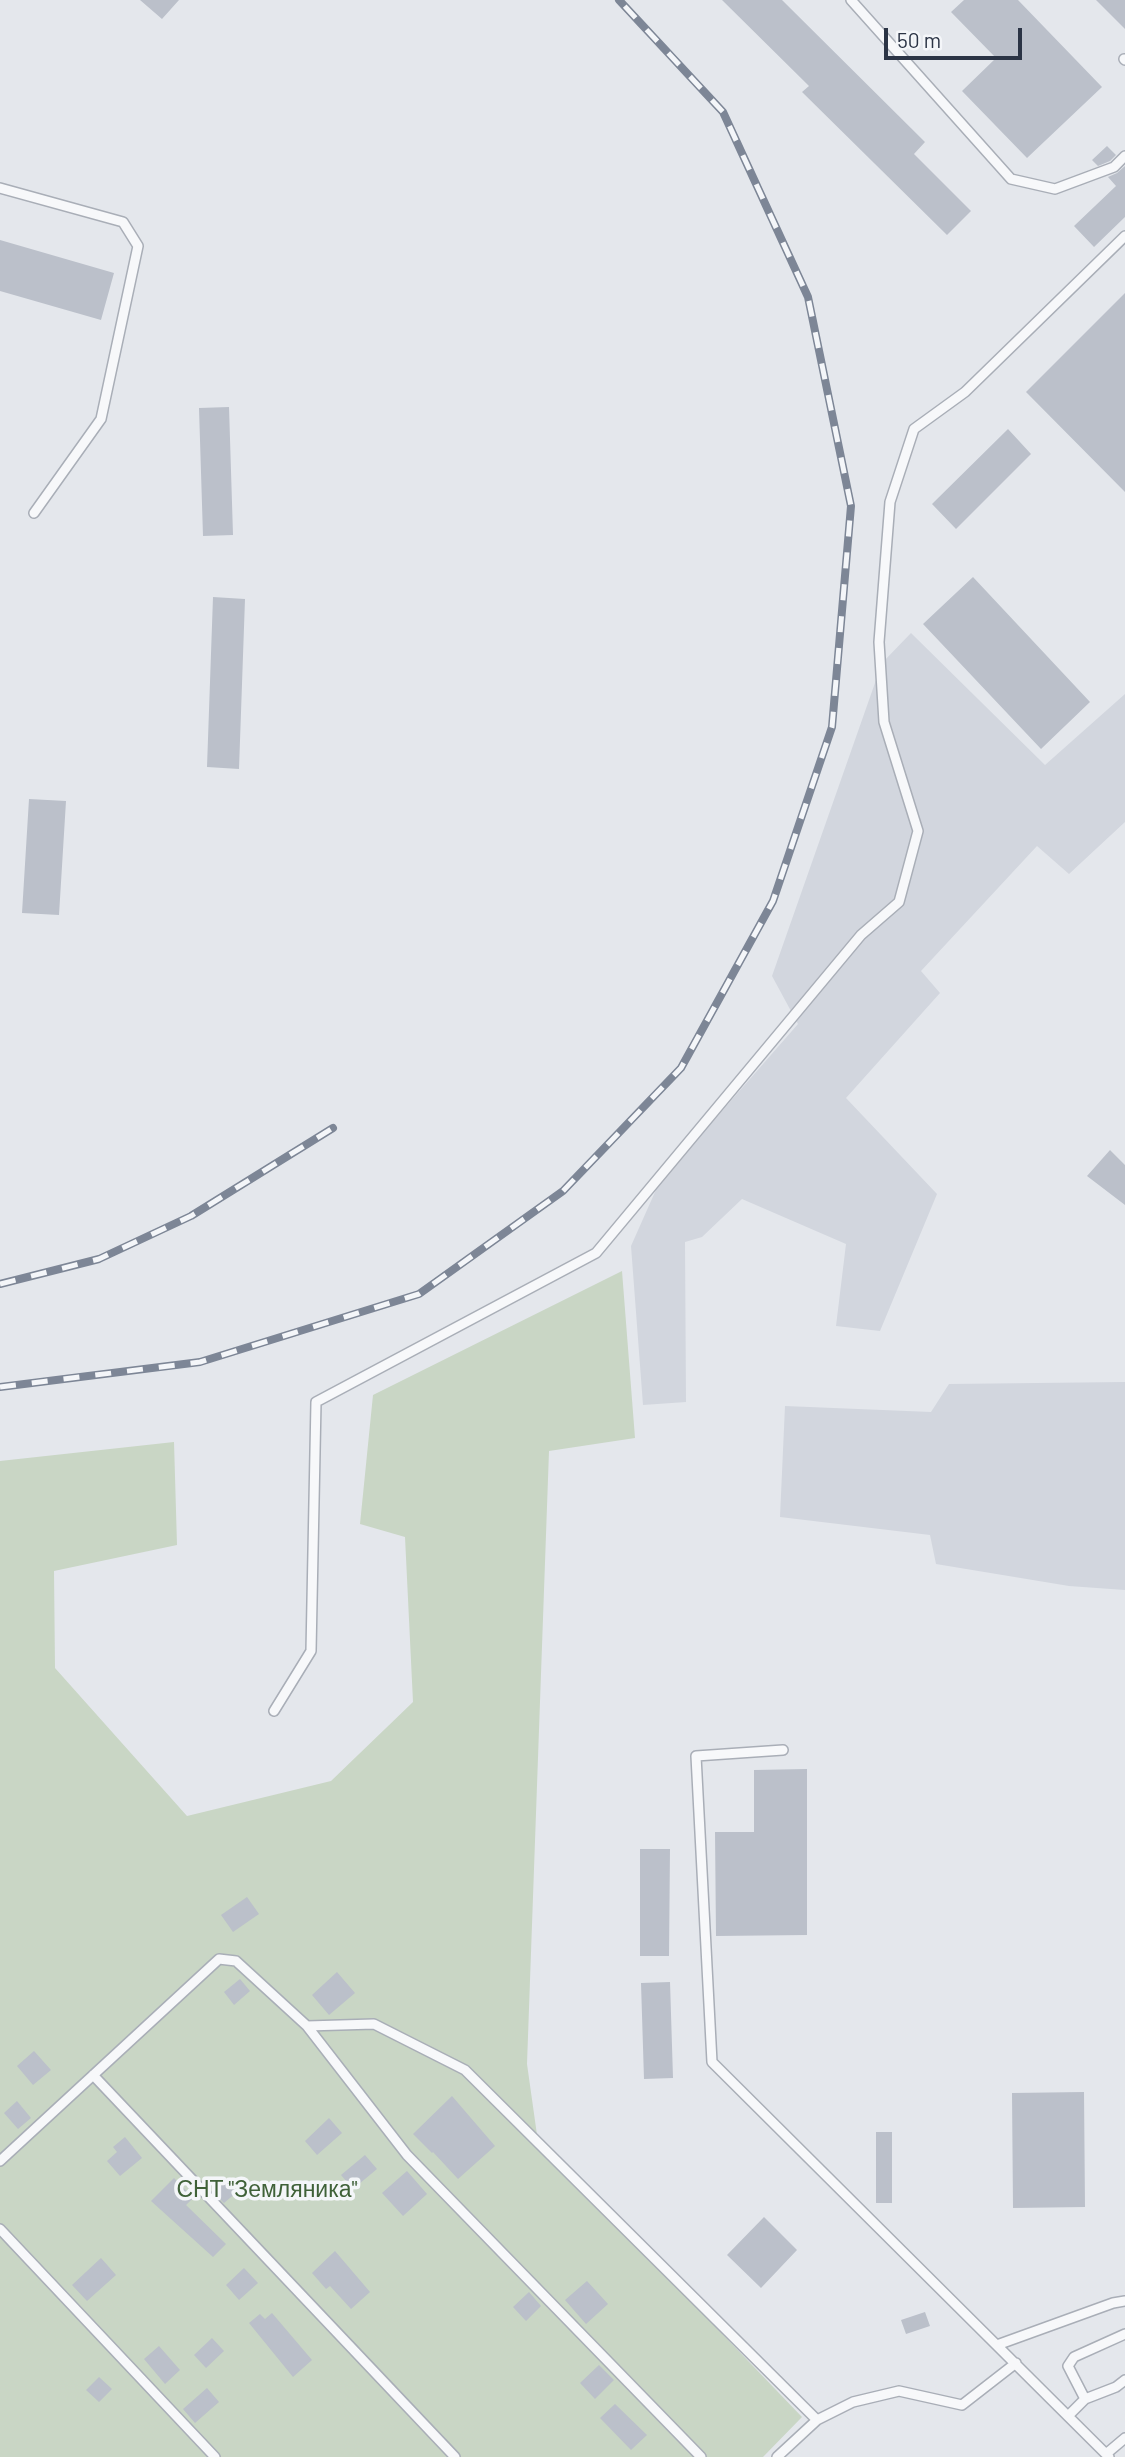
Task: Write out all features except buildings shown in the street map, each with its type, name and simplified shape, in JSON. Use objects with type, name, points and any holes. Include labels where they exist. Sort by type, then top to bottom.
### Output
[{"type":"lane","points":[[851,0],[1011,179],[1055,189],[1114,167],[1125,156]]},
{"type":"lane","points":[[0,188],[123,222],[138,246],[101,419],[34,513]]},
{"type":"lane","points":[[274,1711],[311,1651],[316,1402],[596,1253],[862,935],[899,902],[918,831],[884,722],[878,642],[890,502],[914,429],[965,391],[1125,236]]},
{"type":"lane","points":[[783,1750],[696,1756],[712,2062],[1108,2455],[1125,2438]]},
{"type":"lane","points":[[0,2161],[219,1959],[236,1961],[307,2026],[407,2155],[701,2457]]},
{"type":"lane","points":[[307,2026],[374,2024],[465,2070],[817,2420]]},
{"type":"lane","points":[[93,2075],[455,2457]]},
{"type":"lane","points":[[0,2229],[215,2457]]},
{"type":"lane","points":[[997,2345],[1125,2301]]},
{"type":"lane","points":[[1085,2399],[1068,2365],[1074,2357],[1125,2334]]},
{"type":"lane","points":[[777,2457],[817,2420],[853,2402],[899,2391],[962,2405],[1016,2363]]},
{"type":"lane","points":[[1068,2416],[1085,2399],[1116,2387],[1125,2380]]},
{"type":"shaded area","points":[[911,633],[1045,765],[1125,694],[1125,822],[1069,874],[1037,846],[921,971],[940,993],[846,1098],[937,1194],[880,1331],[836,1326],[846,1244],[742,1199],[702,1237],[685,1242],[686,1402],[643,1405],[631,1246],[659,1183],[798,1024],[772,976],[882,663]]},
{"type":"shaded area","points":[[1125,1382],[1125,1590],[1069,1586],[936,1564],[930,1535],[780,1517],[785,1406],[931,1412],[949,1384]]},
{"type":"green space","name":"СНТ \"Земляника\"","points":[[622,1271],[635,1438],[549,1451],[527,2064],[538,2142],[802,2417],[763,2457],[0,2457],[0,1461],[174,1442],[177,1545],[54,1571],[55,1668],[187,1816],[331,1781],[413,1702],[405,1537],[360,1524],[373,1395]]},
{"type":"railway","points":[[0,1387],[200,1362],[419,1294],[563,1191],[681,1068],[773,901],[832,727],[851,506],[808,297],[723,112],[619,0]]},
{"type":"railway","points":[[0,1284],[99,1259],[191,1216],[333,1128]]}]
